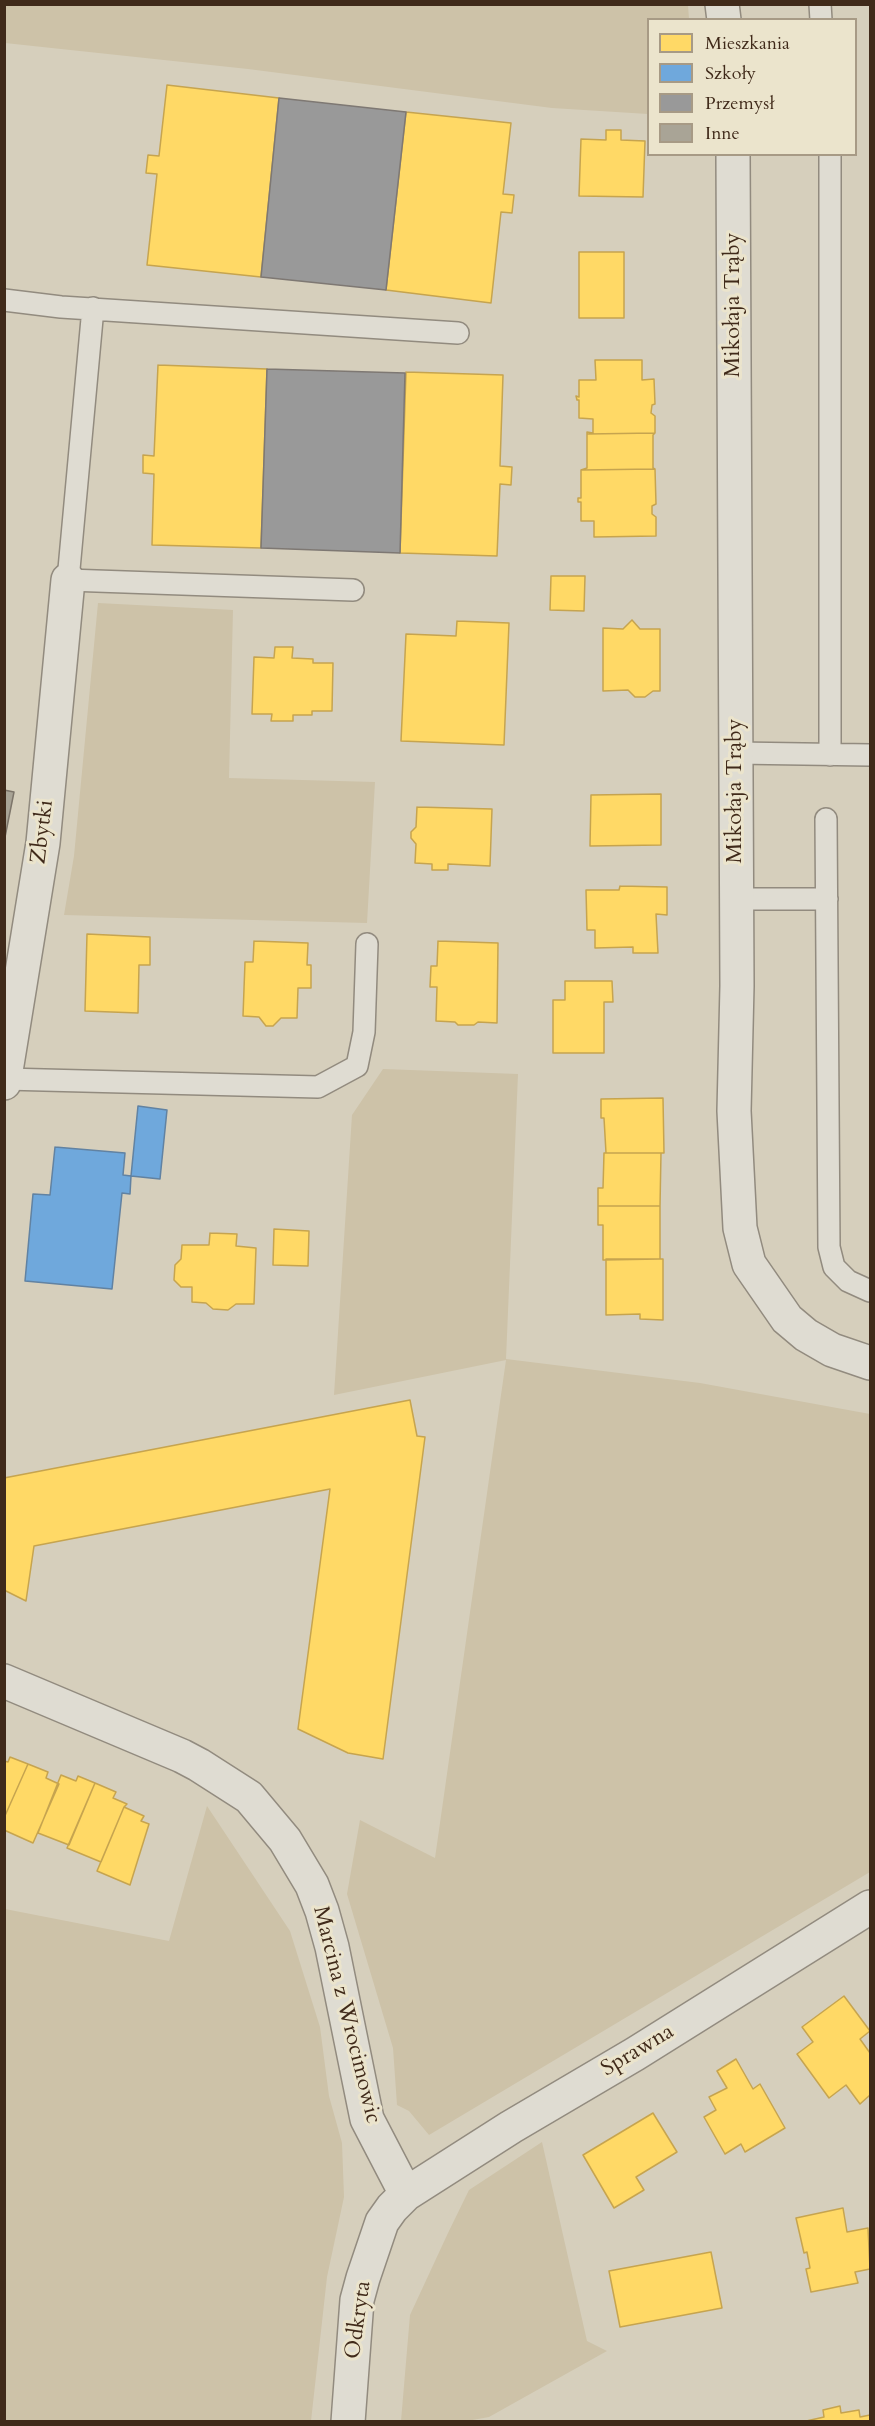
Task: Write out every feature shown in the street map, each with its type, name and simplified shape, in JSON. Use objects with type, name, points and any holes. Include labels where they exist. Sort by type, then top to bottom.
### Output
[{"type":"street","name":"Mikołaja Trąby","points":[[733,156],[737,899],[736,1172],[740,1228],[749,1264],[787,1319],[806,1335],[832,1350],[870,1363]]},
{"type":"street","name":"Zbytki","points":[[5,1081],[43,843],[68,580]]},
{"type":"street","name":"Marcina z Wrocimowic","points":[[4,1681],[182,1756],[249,1797],[275,1827],[312,1885],[322,1911],[332,1947],[368,2119],[406,2194]]},
{"type":"street","name":"Sprawna","points":[[406,2194],[870,1907]]},
{"type":"street","name":"Odkryta","points":[[348,2421],[357,2300],[382,2222],[406,2194]]},
{"type":"lane","points":[[830,156],[830,755]]},
{"type":"lane","points":[[4,300],[458,333]]},
{"type":"lane","points":[[93,308],[68,580],[353,590]]},
{"type":"lane","points":[[736,753],[870,755]]},
{"type":"lane","points":[[826,819],[829,1247],[834,1267],[848,1281],[870,1291]]},
{"type":"lane","points":[[737,899],[827,899]]},
{"type":"lane","points":[[5,1081],[318,1087],[357,1066],[364,1032],[367,944]]},
{"type":"shaded area","points":[[5,5],[688,5],[689,18],[647,18],[647,114],[552,108],[248,69],[5,43]]},
{"type":"shaded area","points":[[98,603],[233,610],[229,778],[375,782],[367,923],[64,915],[74,856]]},
{"type":"shaded area","points":[[383,1069],[518,1074],[506,1359],[700,1383],[870,1414],[870,1872],[429,2135],[409,2111],[397,2105],[393,2048],[347,1894],[360,1820],[435,1858],[506,1360],[334,1395],[352,1115]]},
{"type":"shaded area","points":[[207,1806],[290,1931],[320,2027],[329,2096],[342,2143],[344,2197],[327,2277],[311,2421],[5,2421],[5,1909],[169,1941]]},
{"type":"shaded area","points":[[542,2142],[587,2341],[607,2351],[489,2417],[467,2421],[401,2421],[410,2315],[469,2190]]},
{"type":"building: Mieszkania","points":[[167,85],[279,98],[261,277],[147,265],[157,174],[146,173],[148,155],[159,156]]},
{"type":"building: Mieszkania","points":[[406,112],[511,123],[503,194],[514,195],[512,213],[501,212],[491,303],[386,290]]},
{"type":"building: Mieszkania","points":[[606,130],[621,130],[621,140],[645,141],[643,197],[579,196],[581,139],[606,140]]},
{"type":"building: Mieszkania","points":[[579,252],[624,252],[624,318],[579,318]]},
{"type":"building: Mieszkania","points":[[595,360],[642,360],[642,380],[654,379],[655,404],[652,405],[651,413],[655,416],[655,433],[587,434],[587,432],[593,433],[593,419],[579,418],[579,400],[576,396],[579,397],[579,380],[596,380]]},
{"type":"building: Mieszkania","points":[[158,365],[267,369],[261,548],[152,545],[154,474],[143,473],[143,455],[154,456]]},
{"type":"building: Mieszkania","points":[[406,372],[503,375],[500,466],[512,467],[511,485],[500,484],[497,556],[400,553]]},
{"type":"building: Mieszkania","points":[[655,433],[653,435],[653,468],[655,469],[581,470],[587,468],[587,434]]},
{"type":"building: Mieszkania","points":[[655,469],[656,504],[652,506],[652,514],[656,517],[656,536],[594,537],[594,521],[581,521],[581,502],[578,502],[578,498],[581,498],[581,470]]},
{"type":"building: Mieszkania","points":[[551,576],[585,576],[584,611],[550,610]]},
{"type":"building: Mieszkania","points":[[632,620],[640,629],[660,629],[660,691],[653,691],[645,697],[635,697],[628,690],[603,691],[603,628],[623,629]]},
{"type":"building: Mieszkania","points":[[457,621],[509,623],[504,745],[401,741],[406,634],[456,636]]},
{"type":"building: Mieszkania","points":[[275,647],[293,647],[292,658],[313,659],[313,663],[333,663],[332,711],[312,711],[312,715],[293,715],[293,721],[271,721],[272,714],[252,714],[254,657],[274,658]]},
{"type":"building: Mieszkania","points":[[661,794],[661,845],[590,846],[591,795]]},
{"type":"building: Mieszkania","points":[[417,807],[492,809],[490,866],[448,864],[448,870],[432,870],[432,864],[415,863],[416,844],[411,838],[411,832],[416,827]]},
{"type":"building: Mieszkania","points":[[620,886],[667,887],[667,915],[656,914],[658,953],[633,953],[633,947],[595,948],[595,930],[587,930],[586,890],[619,890]]},
{"type":"building: Mieszkania","points":[[87,934],[150,937],[150,965],[139,965],[138,1013],[85,1011]]},
{"type":"building: Mieszkania","points":[[254,941],[308,943],[307,965],[311,965],[311,988],[298,988],[297,1018],[281,1018],[273,1026],[266,1026],[259,1017],[243,1016],[245,962],[253,962]]},
{"type":"building: Mieszkania","points":[[438,941],[498,943],[497,1023],[478,1022],[474,1025],[458,1025],[455,1022],[436,1021],[437,987],[430,987],[431,966],[437,966]]},
{"type":"building: Mieszkania","points":[[565,981],[612,981],[613,1002],[604,1002],[604,1053],[553,1053],[553,1000],[565,1000]]},
{"type":"building: Mieszkania","points":[[663,1098],[664,1153],[606,1153],[601,1099]]},
{"type":"building: Mieszkania","points":[[604,1153],[661,1153],[660,1206],[598,1206],[598,1188],[603,1188]]},
{"type":"building: Mieszkania","points":[[598,1206],[660,1206],[660,1259],[603,1260],[603,1225],[598,1225]]},
{"type":"building: Mieszkania","points":[[274,1229],[309,1231],[308,1266],[273,1265]]},
{"type":"building: Mieszkania","points":[[210,1233],[237,1234],[236,1246],[256,1248],[254,1304],[236,1304],[228,1310],[213,1309],[206,1303],[192,1302],[192,1287],[181,1287],[174,1280],[175,1265],[181,1259],[182,1245],[209,1245]]},
{"type":"building: Mieszkania","points":[[606,1259],[663,1259],[663,1320],[640,1319],[640,1314],[606,1315]]},
{"type":"building: Mieszkania","points":[[410,1400],[417,1436],[425,1437],[383,1759],[348,1753],[298,1729],[330,1489],[34,1546],[26,1601],[4,1590],[4,1478]]},
{"type":"building: Mieszkania","points":[[10,1757],[28,1764],[4,1818],[4,1761],[8,1762]]},
{"type":"building: Mieszkania","points":[[28,1764],[48,1772],[46,1778],[59,1784],[33,1843],[4,1830],[4,1818]]},
{"type":"building: Mieszkania","points":[[61,1775],[76,1781],[78,1776],[95,1783],[69,1845],[38,1833]]},
{"type":"building: Mieszkania","points":[[95,1783],[116,1792],[113,1798],[127,1804],[101,1862],[67,1848]]},
{"type":"building: Mieszkania","points":[[124,1807],[144,1816],[141,1821],[149,1824],[130,1885],[97,1871]]},
{"type":"building: Mieszkania","points":[[844,1996],[870,2031],[860,2039],[870,2053],[870,2095],[860,2104],[846,2085],[829,2098],[797,2054],[813,2042],[802,2027]]},
{"type":"building: Mieszkania","points":[[736,2059],[753,2089],[760,2084],[785,2128],[745,2152],[741,2144],[725,2154],[704,2117],[716,2110],[709,2097],[727,2088],[717,2071]]},
{"type":"building: Mieszkania","points":[[653,2113],[677,2152],[636,2177],[644,2190],[614,2208],[583,2155]]},
{"type":"building: Mieszkania","points":[[843,2208],[847,2232],[868,2228],[870,2269],[855,2272],[858,2283],[811,2292],[806,2269],[810,2268],[807,2252],[804,2253],[796,2218]]},
{"type":"building: Mieszkania","points":[[711,2252],[722,2308],[620,2327],[609,2271]]},
{"type":"building: Mieszkania","points":[[840,2406],[841,2413],[859,2410],[860,2417],[870,2415],[870,2422],[802,2422],[824,2417],[823,2410]]},
{"type":"building: Szkoły","points":[[138,1106],[167,1110],[160,1179],[131,1176]]},
{"type":"building: Szkoły","points":[[55,1147],[125,1153],[123,1175],[131,1176],[130,1194],[122,1193],[112,1289],[25,1281],[33,1194],[50,1195]]},
{"type":"building: Przemysł","points":[[279,98],[406,112],[386,290],[261,277]]},
{"type":"building: Przemysł","points":[[267,369],[405,373],[400,553],[261,548]]},
{"type":"building: Inne","points":[[4,790],[14,792],[4,842]]}]
